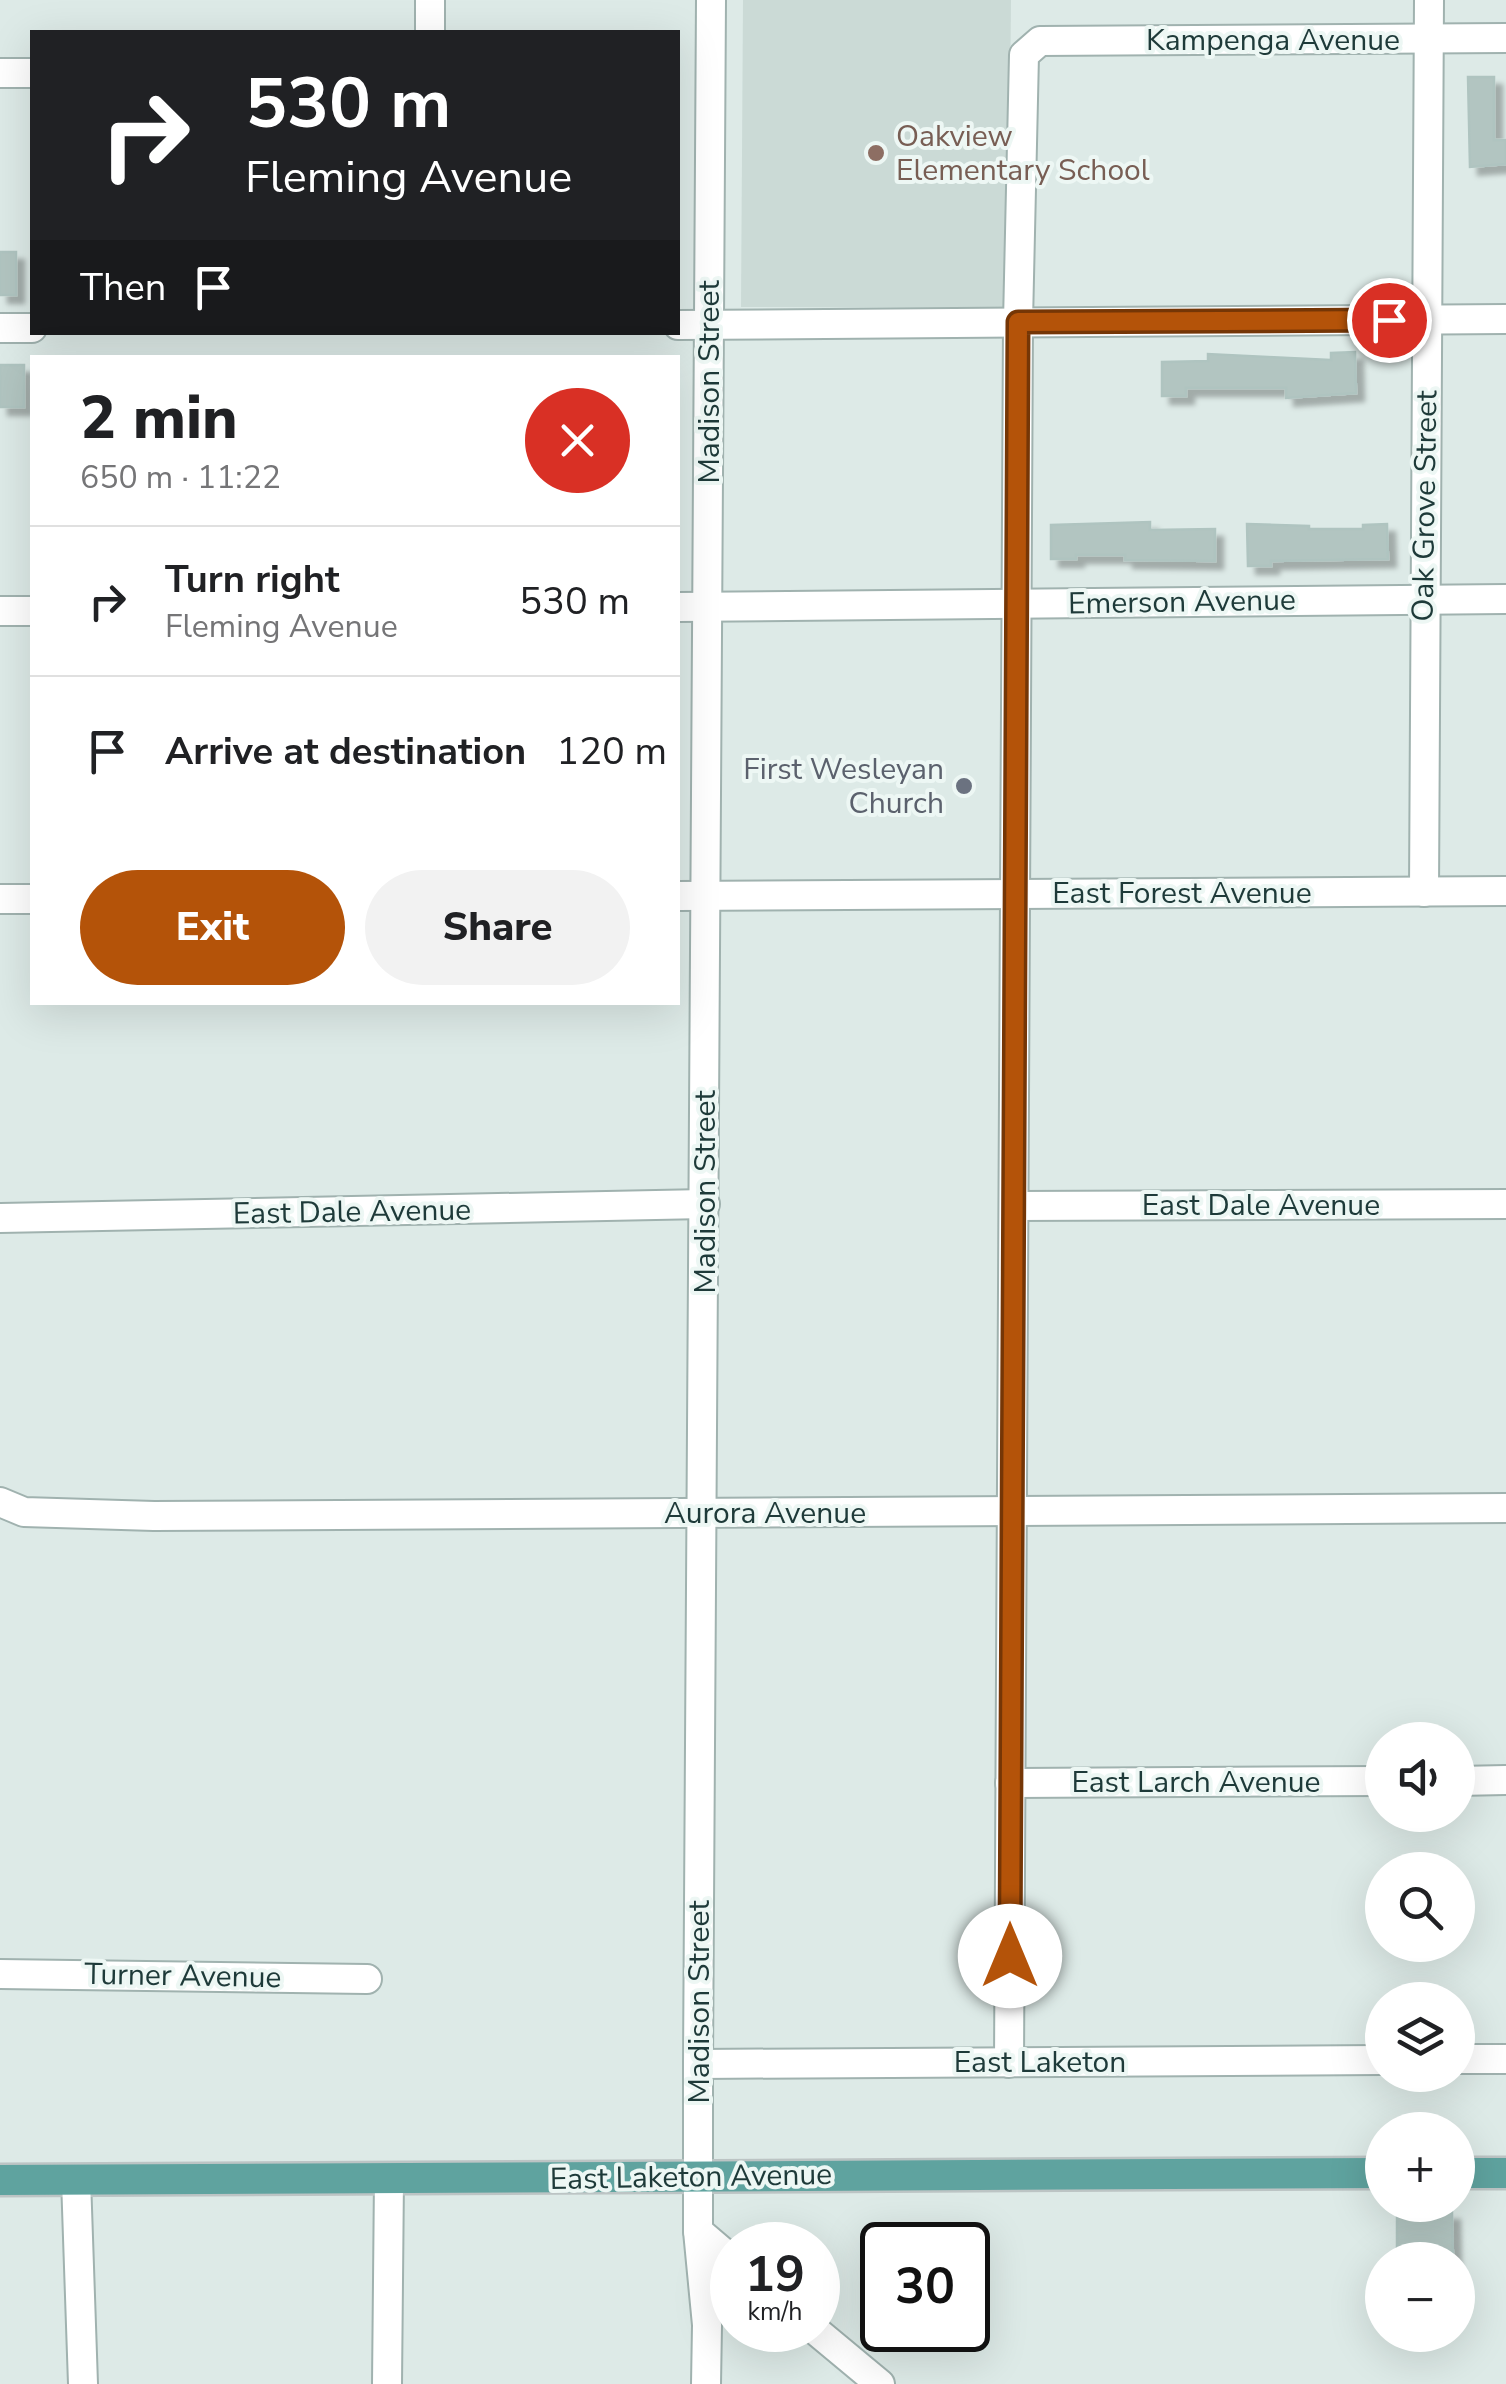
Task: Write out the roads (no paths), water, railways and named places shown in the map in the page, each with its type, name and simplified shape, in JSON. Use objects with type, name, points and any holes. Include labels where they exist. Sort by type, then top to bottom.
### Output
[{"type":"main road","name":"East Laketon Avenue","points":[[0,2180],[1365,2173]]},
{"type":"main road","points":[[1475,2173],[1506,2173]]},
{"type":"street","points":[[430,0],[430,30]]},
{"type":"street","name":"Madison Street","points":[[706,2384],[707,2325],[698,2231],[705,1204],[692,896],[708,606],[712,0]]},
{"type":"street","name":"Oak Grove Street","points":[[1424,892],[1429,0]]},
{"type":"street","name":"Kampenga Avenue","points":[[1018,322],[1021,68],[1024,55],[1040,40],[1506,38]]},
{"type":"street","points":[[0,74],[30,73]]},
{"type":"street","points":[[680,325],[1506,319]]},
{"type":"street","points":[[1009,2063],[1018,322]]},
{"type":"street","points":[[0,328],[30,328]]},
{"type":"street","name":"Emerson Avenue","points":[[680,606],[1506,599]]},
{"type":"street","points":[[0,611],[30,611]]},
{"type":"street","name":"East Forest Avenue","points":[[692,896],[1506,891]]},
{"type":"street","points":[[0,899],[30,898]]},
{"type":"street","name":"East Dale Avenue","points":[[0,1218],[705,1204]]},
{"type":"street","name":"East Dale Avenue","points":[[1015,1206],[1506,1204]]},
{"type":"street","name":"Aurora Avenue","points":[[12,1507],[154,1516],[1506,1508]]},
{"type":"street","points":[[1475,1780],[1506,1780]]},
{"type":"street","name":"East Larch Avenue","points":[[1010,1782],[1365,1781]]},
{"type":"street","name":"Turner Avenue","points":[[0,1974],[366,1979]]},
{"type":"street","points":[[1475,2059],[1506,2059]]},
{"type":"street","name":"East Laketon","points":[[698,2064],[1365,2060]]},
{"type":"street","points":[[387,2384],[388,2178]]},
{"type":"street","points":[[76,2179],[83,2384]]},
{"type":"street","points":[[698,2231],[710,2241]]},
{"type":"street","points":[[840,2350],[880,2384]]},
{"type":"place","name":"Oakview Elementary School","points":[[876,153]]},
{"type":"place","name":"First Wesleyan Church","points":[[964,786]]}]
